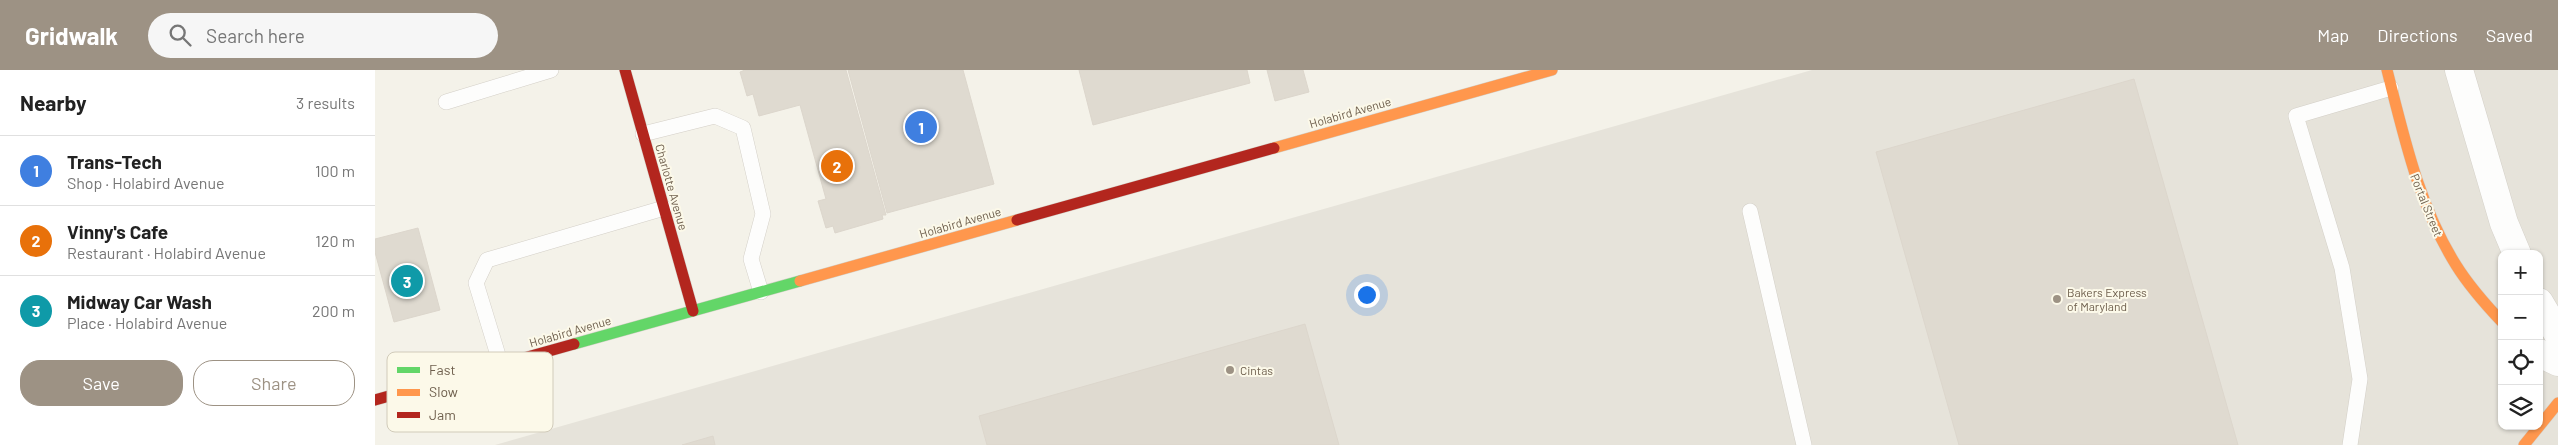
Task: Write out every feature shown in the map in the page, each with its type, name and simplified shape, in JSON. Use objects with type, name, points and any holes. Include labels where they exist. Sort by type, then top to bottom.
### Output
[{"type":"main road","name":"Charlotte Avenue","points":[[625,70],[693,311]]},
{"type":"main road","name":"Holabird Avenue","points":[[547,352],[761,292],[1488,79],[1552,70]]},
{"type":"main road","name":"Portal Street","points":[[2387,70],[2416,182],[2434,224],[2455,266],[2481,302],[2498,318]]},
{"type":"main road","points":[[2524,445],[2558,403]]},
{"type":"street","points":[[2459,70],[2504,223],[2515,250]]},
{"type":"street","points":[[2543,309],[2558,334]]},
{"type":"street","points":[[2543,355],[2558,362]]},
{"type":"lane","points":[[446,102],[551,70]]},
{"type":"lane","points":[[2350,445],[2360,379],[2342,268],[2295,116],[2391,88]]},
{"type":"lane","points":[[643,134],[715,116],[743,128],[763,214],[751,259],[761,292]]},
{"type":"lane","points":[[497,352],[476,284],[487,260],[664,208]]},
{"type":"lane","points":[[1750,211],[1804,445]]},
{"type":"shaded area","points":[[1812,70],[2558,70],[2558,445],[495,445],[541,432],[553,432],[553,428]]},
{"type":"building","points":[[745,70],[846,70],[886,215],[882,215],[883,219],[835,233],[833,226],[826,228],[818,201],[826,199],[800,105],[759,116],[753,94],[747,96],[740,72]]},
{"type":"building","points":[[848,70],[963,70],[994,184],[887,213]]},
{"type":"building","points":[[1079,70],[1247,70],[1250,83],[1093,125]]},
{"type":"building","points":[[1267,70],[1303,70],[1309,92],[1275,101]]},
{"type":"building","name":"Bakers Express of Maryland","points":[[2134,79],[2238,445],[1959,445],[1876,152]]},
{"type":"building","points":[[418,228],[440,310],[394,322],[375,252],[375,239]]},
{"type":"building","name":"Cintas","points":[[1305,324],[1339,445],[987,445],[979,416]]},
{"type":"building","points":[[713,436],[715,445],[682,445]]},
{"type":"traffic: fast","points":[[574,344],[800,281]]},
{"type":"traffic: slow","points":[[1274,148],[1552,70]]},
{"type":"traffic: slow","points":[[2387,70],[2414,170],[2432,219],[2461,273],[2498,318]]},
{"type":"traffic: slow","points":[[800,281],[1017,220]]},
{"type":"traffic: slow","points":[[2524,445],[2558,403]]},
{"type":"traffic: jam","points":[[625,70],[693,311]]},
{"type":"traffic: jam","points":[[1017,220],[1274,148]]},
{"type":"traffic: jam","points":[[546,352],[574,344]]},
{"type":"traffic: jam","points":[[375,400],[387,397]]},
{"type":"place","name":"Trans-Tech","points":[[921,127]]},
{"type":"place","name":"Vinny's Cafe","points":[[837,166]]},
{"type":"place","name":"Midway Car Wash","points":[[407,281]]},
{"type":"place","name":"Bakers Express of Maryland","points":[[2057,299]]},
{"type":"place","name":"Cintas","points":[[1230,370]]}]
